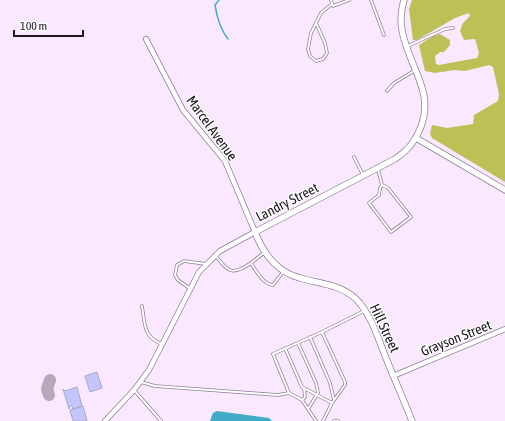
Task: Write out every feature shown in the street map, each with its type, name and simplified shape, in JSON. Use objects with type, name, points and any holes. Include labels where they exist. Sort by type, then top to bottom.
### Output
[{"type":"street","name":"Landry Street","points":[[105,421],[141,382],[163,345],[190,288],[206,264],[215,255],[255,232],[378,168],[402,154],[416,138],[424,119],[426,104],[423,85],[402,30],[401,16],[404,0]]},
{"type":"street","name":"Marcel Avenue","points":[[146,39],[183,110],[225,161],[255,232]]},
{"type":"street","points":[[416,138],[505,190]]},
{"type":"street","name":"Hill Street","points":[[255,232],[265,252],[283,270],[299,278],[332,284],[355,298],[365,311],[412,421]]},
{"type":"street","name":"Grayson Street","points":[[393,376],[505,329]]},
{"type":"lane","points":[[330,0],[332,4]]},
{"type":"lane","points":[[316,24],[325,43],[327,53],[323,59],[316,61],[310,56],[308,49],[311,33],[320,13],[332,4],[333,6],[349,0]]},
{"type":"lane","points":[[371,0],[384,35]]},
{"type":"lane","points":[[407,46],[445,29],[453,28]]},
{"type":"lane","points":[[386,91],[394,83],[417,69]]},
{"type":"lane","points":[[354,157],[364,176]]},
{"type":"lane","points":[[378,168],[382,185],[379,195],[369,203],[391,232],[411,217],[388,188],[382,185]]},
{"type":"lane","points":[[215,255],[227,270],[230,271],[239,269],[251,263],[265,252]]},
{"type":"lane","points":[[190,288],[178,280],[175,275],[177,266],[184,261],[206,264]]},
{"type":"lane","points":[[251,263],[262,278],[270,285],[273,285],[283,270]]},
{"type":"lane","points":[[142,306],[147,333],[152,340],[163,345]]},
{"type":"lane","points":[[316,421],[302,400],[290,393],[273,354],[365,311]]},
{"type":"lane","points":[[322,332],[346,382],[332,403],[324,421]]},
{"type":"lane","points":[[310,337],[330,383],[334,400]]},
{"type":"lane","points":[[298,342],[316,383],[317,395],[308,409]]},
{"type":"lane","points":[[285,348],[304,388],[304,397],[302,400]]},
{"type":"lane","points":[[141,382],[155,386],[278,395],[290,393]]},
{"type":"lane","points":[[304,388],[332,403]]},
{"type":"lane","points":[[134,390],[161,421]]},
{"type":"shaded area","points":[[412,0],[505,0],[505,182],[432,138],[430,134],[432,125],[447,128],[473,124],[474,115],[498,101],[499,94],[493,67],[489,65],[465,71],[454,70],[435,73],[425,71],[419,45],[433,36],[440,34],[450,40],[450,45],[444,52],[440,52],[435,56],[436,64],[439,65],[477,58],[479,53],[475,39],[464,40],[460,31],[463,23],[470,16],[469,13],[455,18],[417,40],[413,40],[409,9]]},
{"type":"water","points":[[217,411],[269,418],[272,421],[210,421],[213,413]]},
{"type":"building","points":[[97,372],[102,388],[90,392],[85,376]]},
{"type":"building","points":[[77,387],[82,406],[73,409],[72,406],[70,406],[69,409],[63,389],[65,391]]},
{"type":"building","points":[[83,406],[87,421],[73,421],[70,410]]},
{"type":"waterway","points":[[219,0],[215,5],[217,14],[221,27],[228,39]]},
{"type":"taxiway","points":[[49,395],[47,389],[50,380]]}]
